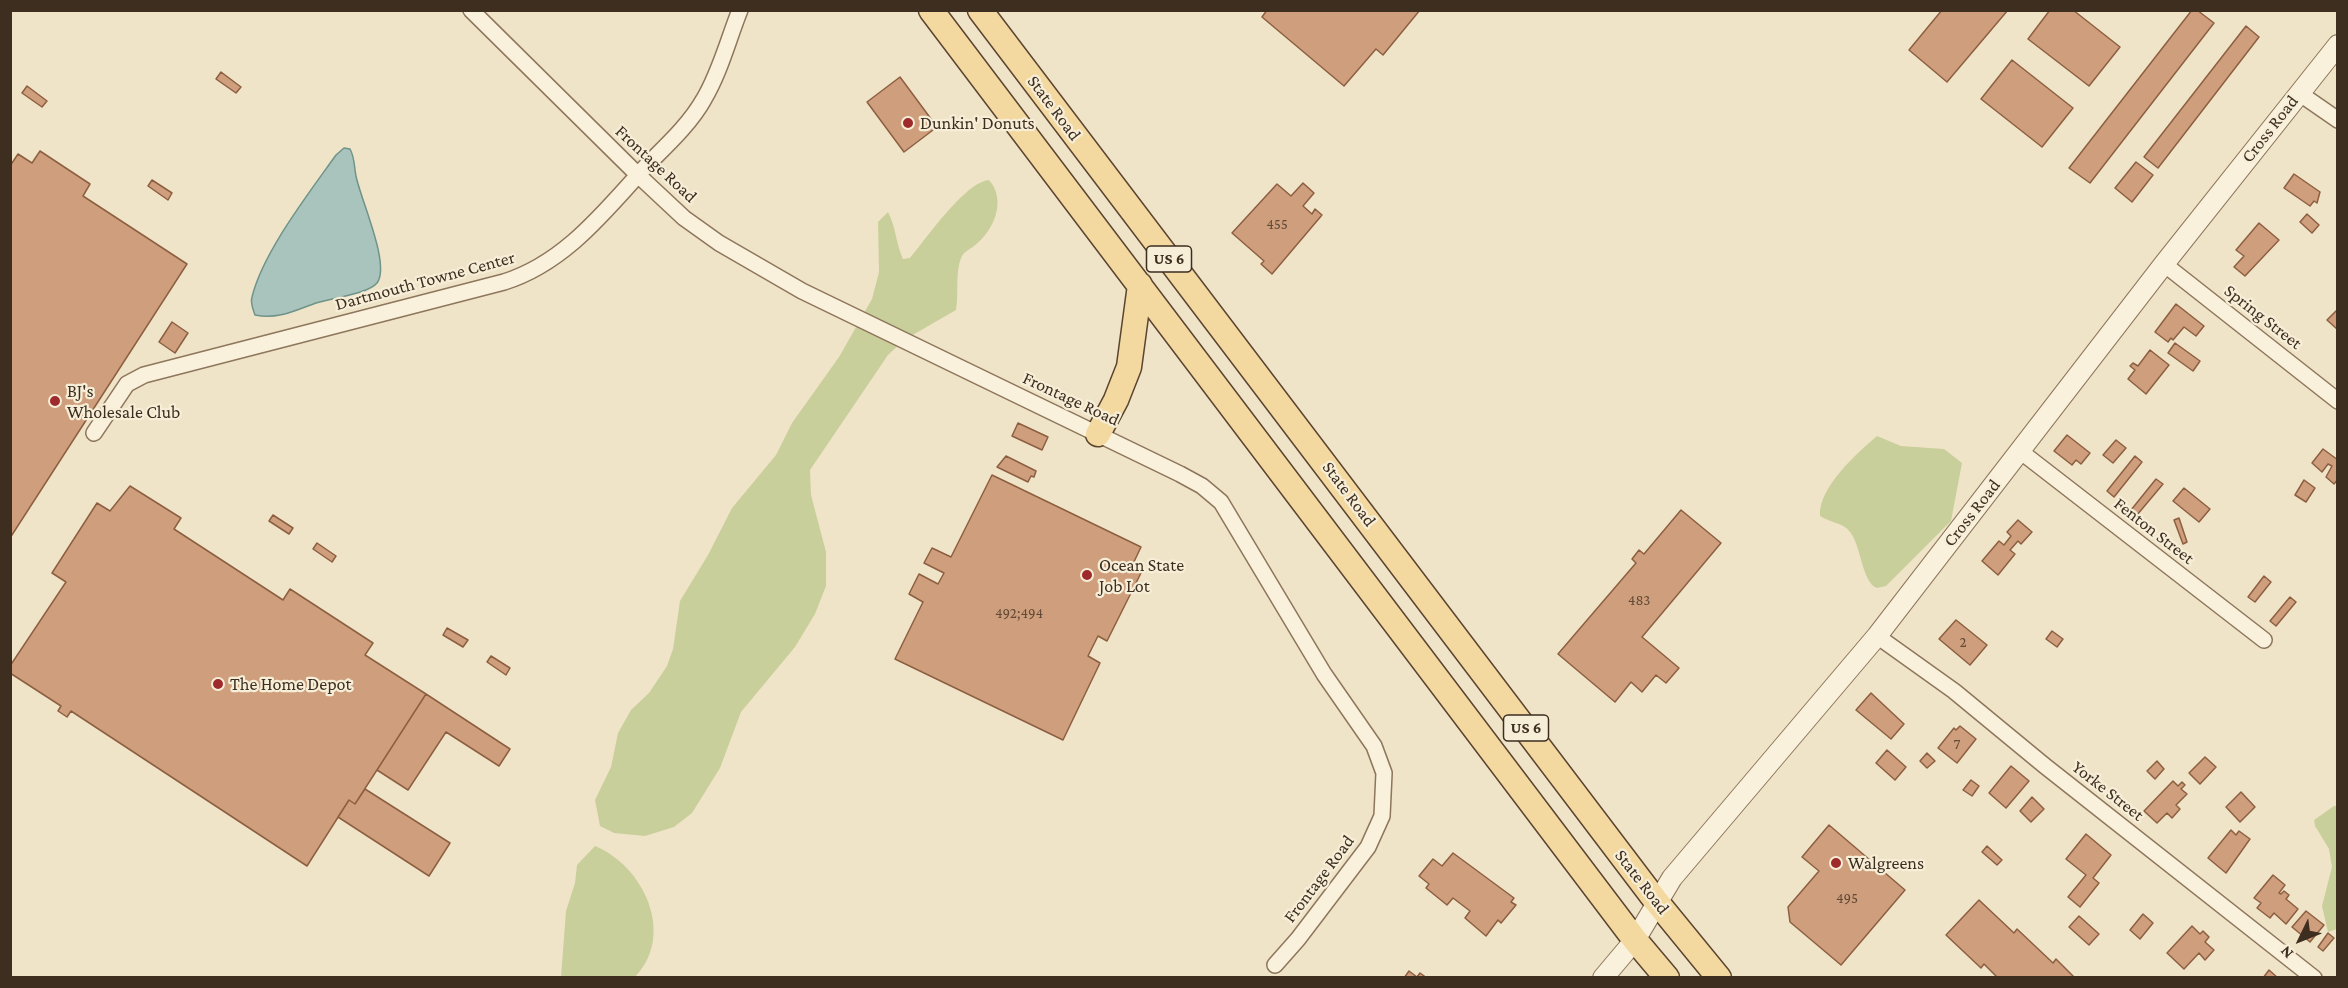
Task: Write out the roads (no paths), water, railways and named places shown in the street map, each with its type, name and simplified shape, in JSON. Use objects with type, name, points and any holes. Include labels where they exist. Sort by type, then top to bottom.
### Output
[{"type":"main road","name":"US 6","points":[[931,10],[1635,940],[1667,978]]},
{"type":"main road","name":"State Road","points":[[989,14],[1656,901],[1719,978]]},
{"type":"main road","points":[[1098,434],[1116,400],[1129,367],[1140,285]]},
{"type":"street","name":"Frontage Road","points":[[471,10],[638,175],[698,229],[772,276],[1180,474],[1207,489],[1221,502],[1324,674],[1381,760],[1384,801],[1382,816],[1368,847],[1298,939],[1275,965]]},
{"type":"street","name":"Dartmouth Towne Center","points":[[94,433],[127,384],[144,375],[520,277],[563,252],[638,175],[703,102],[718,71],[740,10]]},
{"type":"street","name":"Cross Road","points":[[1603,978],[1635,940],[1656,901],[1672,878],[1877,636],[2164,264],[2337,45]]},
{"type":"street","points":[[2299,93],[2337,120]]},
{"type":"street","name":"Spring Street","points":[[2164,264],[2337,401]]},
{"type":"street","name":"Fenton Street","points":[[2020,451],[2264,640]]},
{"type":"street","name":"Yorke Street","points":[[1877,636],[1954,691],[2313,978]]},
{"type":"water","points":[[344,148],[350,149],[353,156],[356,176],[378,247],[380,274],[377,283],[358,293],[316,303],[287,314],[255,315],[251,299],[276,242],[336,155]]},
{"type":"place","name":"Dunkin' Donuts","points":[[908,123]]},
{"type":"place","name":"BJ's Wholesale Club","points":[[55,401]]},
{"type":"place","name":"Ocean State Job Lot","points":[[1087,575]]},
{"type":"place","name":"The Home Depot","points":[[218,684]]},
{"type":"place","name":"Walgreens","points":[[1836,863]]}]
